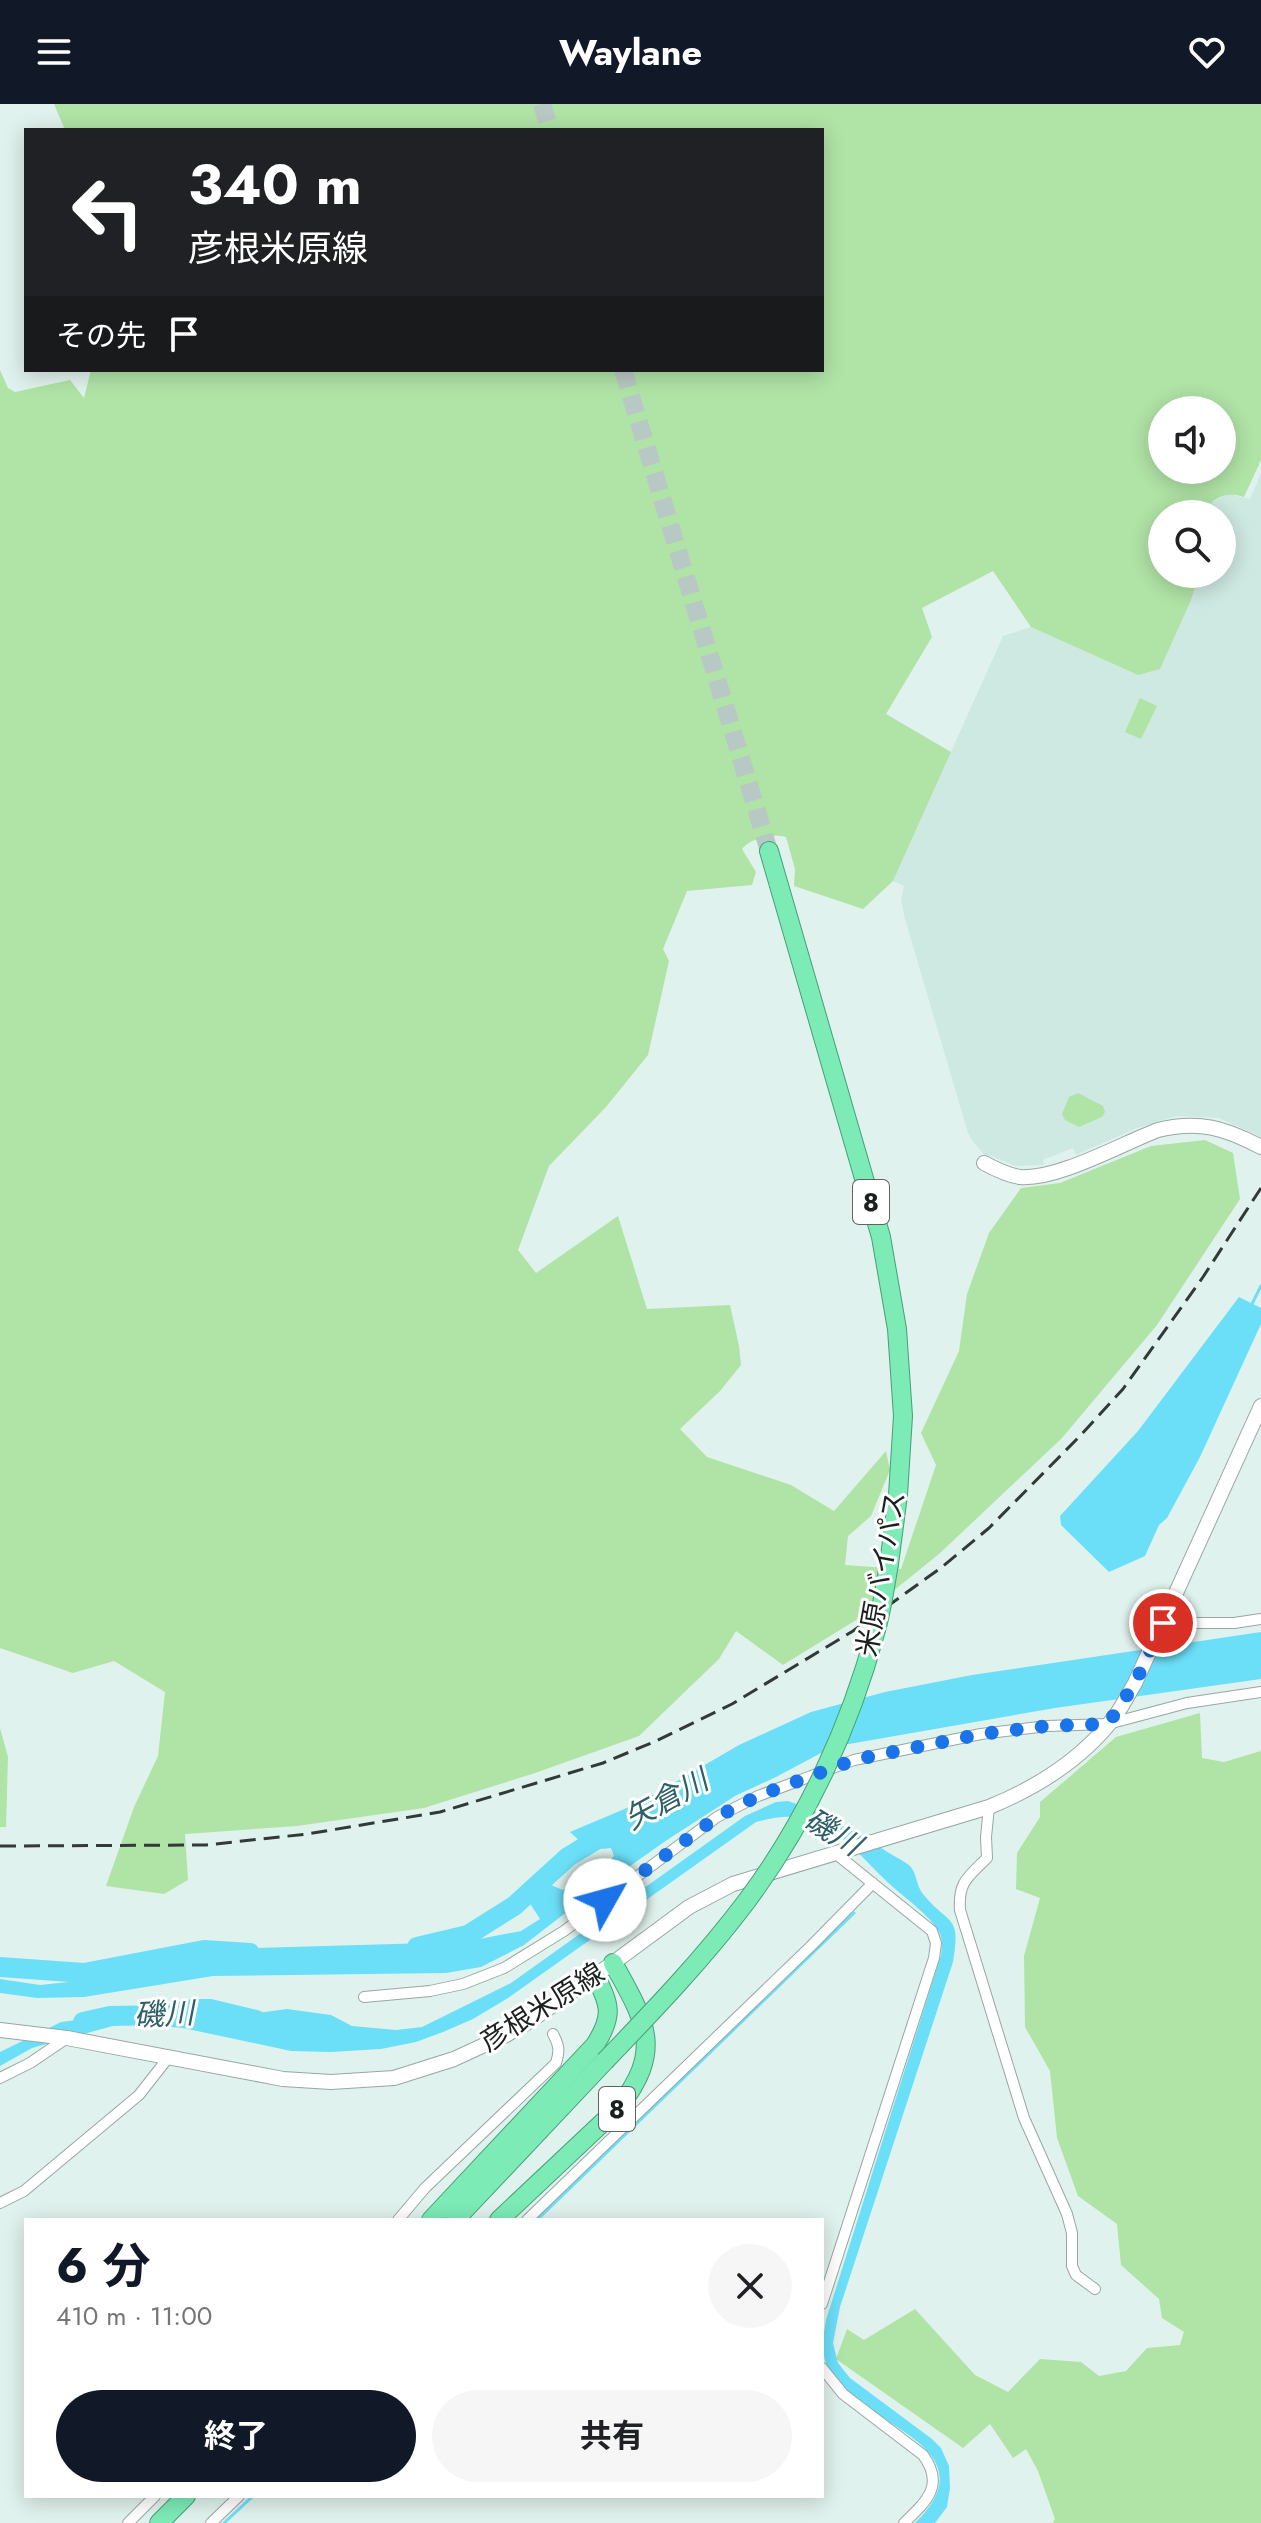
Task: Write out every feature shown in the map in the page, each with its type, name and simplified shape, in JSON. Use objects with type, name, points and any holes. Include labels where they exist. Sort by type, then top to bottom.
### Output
[{"type":"highway","name":"米原バイパス","points":[[457,2218],[699,1960],[747,1901],[786,1842],[817,1786],[844,1727],[877,1627],[898,1495],[903,1416],[897,1329],[881,1237],[769,851]]},
{"type":"highway","name":"8","points":[[501,2218],[618,2108],[641,2073],[646,2057],[646,2038],[638,2008],[613,1963]]},
{"type":"highway","name":"8","points":[[433,2218],[595,2045],[609,2016],[609,2005],[595,1975]]},
{"type":"highway","points":[[159,2523],[184,2498]]},
{"type":"main road","points":[[984,1163],[1018,1177],[1039,1176],[1178,1125],[1220,1129],[1261,1147]]},
{"type":"main road","name":"彦根米原線","points":[[0,2030],[67,2038],[283,2079],[331,2082],[394,2078],[454,2059],[506,2035],[689,1907],[733,1884],[989,1807],[1028,1791],[1089,1745],[1112,1720],[1135,1683],[1261,1406]]},
{"type":"street","points":[[1160,1629],[1261,1619]]},
{"type":"street","points":[[364,1997],[463,1984],[504,1968],[564,1931],[717,1817],[758,1796],[854,1760],[981,1734],[1112,1720],[1187,1703],[1261,1692]]},
{"type":"street","points":[[989,1807],[987,1858],[964,1881],[959,1894],[960,1910],[1024,2118],[1067,2214],[1072,2233],[1072,2266],[1076,2275],[1095,2289]]},
{"type":"street","points":[[824,2298],[936,1943],[932,1931],[873,1883],[840,1851]]},
{"type":"street","points":[[529,2218],[873,1883]]},
{"type":"street","points":[[400,2218],[425,2188],[556,2063],[559,2044],[553,2034]]},
{"type":"street","points":[[0,2078],[30,2063],[67,2038]]},
{"type":"street","points":[[0,2203],[24,2191],[139,2095],[168,2058]]},
{"type":"street","points":[[824,2370],[843,2394],[906,2441],[930,2465],[934,2479],[930,2496],[904,2523]]},
{"type":"street","points":[[128,2523],[153,2498]]},
{"type":"street","points":[[211,2523],[237,2498]]},
{"type":"shaded area","points":[[1261,473],[1261,1137],[1219,1118],[1177,1116],[1137,1128],[1076,1155],[1073,1148],[1043,1160],[1044,1165],[1016,1166],[991,1156],[988,1159],[968,1133],[905,919],[901,900],[904,886],[893,881],[1003,636],[1031,627],[1138,675],[1191,600],[1195,588],[1236,588],[1236,500],[1216,500],[1228,494],[1250,499]]},
{"type":"green space","points":[[54,104],[1261,104],[1261,460],[1244,497],[1231,495],[1216,500],[1148,500],[1148,588],[1195,588],[1160,669],[1138,675],[1031,627],[993,571],[922,608],[932,637],[886,714],[951,752],[893,881],[863,909],[794,886],[795,869],[786,837],[775,836],[756,839],[742,849],[756,872],[752,885],[687,891],[663,949],[669,961],[648,1055],[606,1107],[549,1166],[518,1250],[536,1273],[618,1216],[647,1309],[730,1305],[741,1365],[720,1391],[680,1429],[707,1457],[791,1485],[834,1511],[886,1451],[890,1470],[871,1516],[848,1536],[845,1565],[901,1569],[936,1465],[921,1433],[959,1351],[967,1294],[989,1233],[1021,1188],[1060,1183],[1151,1146],[1205,1140],[1233,1153],[1240,1199],[1157,1325],[1062,1438],[939,1554],[861,1617],[783,1665],[736,1631],[719,1659],[639,1736],[535,1773],[424,1808],[297,1826],[185,1834],[188,1880],[164,1894],[106,1886],[134,1807],[158,1756],[165,1692],[114,1661],[73,1673],[0,1648],[0,370],[8,388],[15,392],[70,380],[84,398],[90,372],[824,372],[824,128],[64,128]]},
{"type":"green space","points":[[1140,698],[1157,706],[1141,739],[1125,732]]},
{"type":"green space","points":[[1078,1093],[1103,1106],[1105,1112],[1102,1117],[1079,1127],[1065,1120],[1062,1114],[1069,1097]]},
{"type":"green space","points":[[1200,1713],[1202,1758],[1224,1762],[1261,1751],[1261,2523],[1053,2523],[1055,2519],[1038,2471],[1026,2449],[1013,2458],[990,2424],[963,2448],[836,2359],[847,2329],[864,2340],[915,2309],[975,2375],[1008,2392],[1040,2359],[1081,2362],[1099,2376],[1126,2371],[1147,2348],[1180,2345],[1184,2332],[1162,2318],[1159,2299],[1121,2265],[1117,2224],[1078,2196],[1057,2138],[1050,2071],[1025,2027],[1024,1956],[1040,1898],[1016,1889],[1017,1853],[1040,1817],[1040,1802],[1116,1737]]},
{"type":"green space","points":[[0,1728],[8,1757],[6,1827],[0,1827]]},
{"type":"water","points":[[1239,1297],[1261,1308],[1261,1324],[1200,1457],[1167,1518],[1159,1525],[1145,1556],[1109,1572],[1061,1525],[1060,1516],[1138,1431]]},
{"type":"water","points":[[1261,1632],[1261,1679],[1055,1708],[838,1744],[735,1796],[586,1897],[524,1945],[481,1967],[446,1973],[213,1976],[84,1997],[37,1998],[0,1993],[0,1979],[40,1985],[97,1979],[192,1955],[255,1948],[464,1942],[521,1931],[540,1919],[529,1902],[529,1882],[541,1876],[563,1890],[597,1876],[614,1856],[611,1848],[588,1846],[570,1832],[641,1802],[739,1745],[811,1712],[885,1692],[972,1675]]},
{"type":"water","points":[[788,1801],[837,1822],[907,1864],[923,1894],[954,1928],[953,1962],[840,2307],[833,2343],[838,2363],[850,2378],[941,2448],[949,2466],[950,2488],[947,2507],[935,2523],[915,2523],[936,2496],[939,2473],[930,2454],[912,2437],[864,2406],[843,2388],[828,2369],[824,2357],[824,2337],[826,2320],[941,1955],[941,1939],[938,1930],[923,1913],[845,1841],[823,1825],[790,1817],[756,1822],[508,1998],[473,2019],[416,2042],[381,2049],[291,2051],[183,2028],[124,2023],[32,2048],[0,2066],[0,2052],[61,2022],[148,2011],[243,2015],[287,2009],[331,2015],[352,2026],[396,2030],[422,2027],[511,1983],[745,1816],[776,1802]]},
{"type":"waterway","points":[[1252,1304],[1261,1286]]},
{"type":"waterway","name":"矢倉川","points":[[417,1947],[468,1935],[514,1906],[568,1857],[609,1832]]},
{"type":"waterway","points":[[539,2218],[854,1913]]},
{"type":"waterway","name":"矢倉川","points":[[0,1967],[84,1973],[204,1950],[250,1953]]},
{"type":"waterway","name":"磯川","points":[[83,2022],[110,2016],[166,2015],[193,2009],[210,2009],[256,2020]]},
{"type":"waterway","points":[[224,2523],[251,2498]]},
{"type":"tunnel","points":[[542,104],[549,128]]},
{"type":"tunnel","points":[[624,372],[769,851]]},
{"type":"railway","points":[[0,1846],[206,1845],[307,1834],[440,1812],[603,1763],[732,1704],[853,1631],[942,1567],[989,1528],[1123,1389],[1203,1277],[1261,1188]]},
{"type":"route","points":[[605,1900],[717,1817],[758,1796],[854,1760],[981,1734],[1047,1726],[1108,1724],[1135,1683],[1163,1623]]}]
